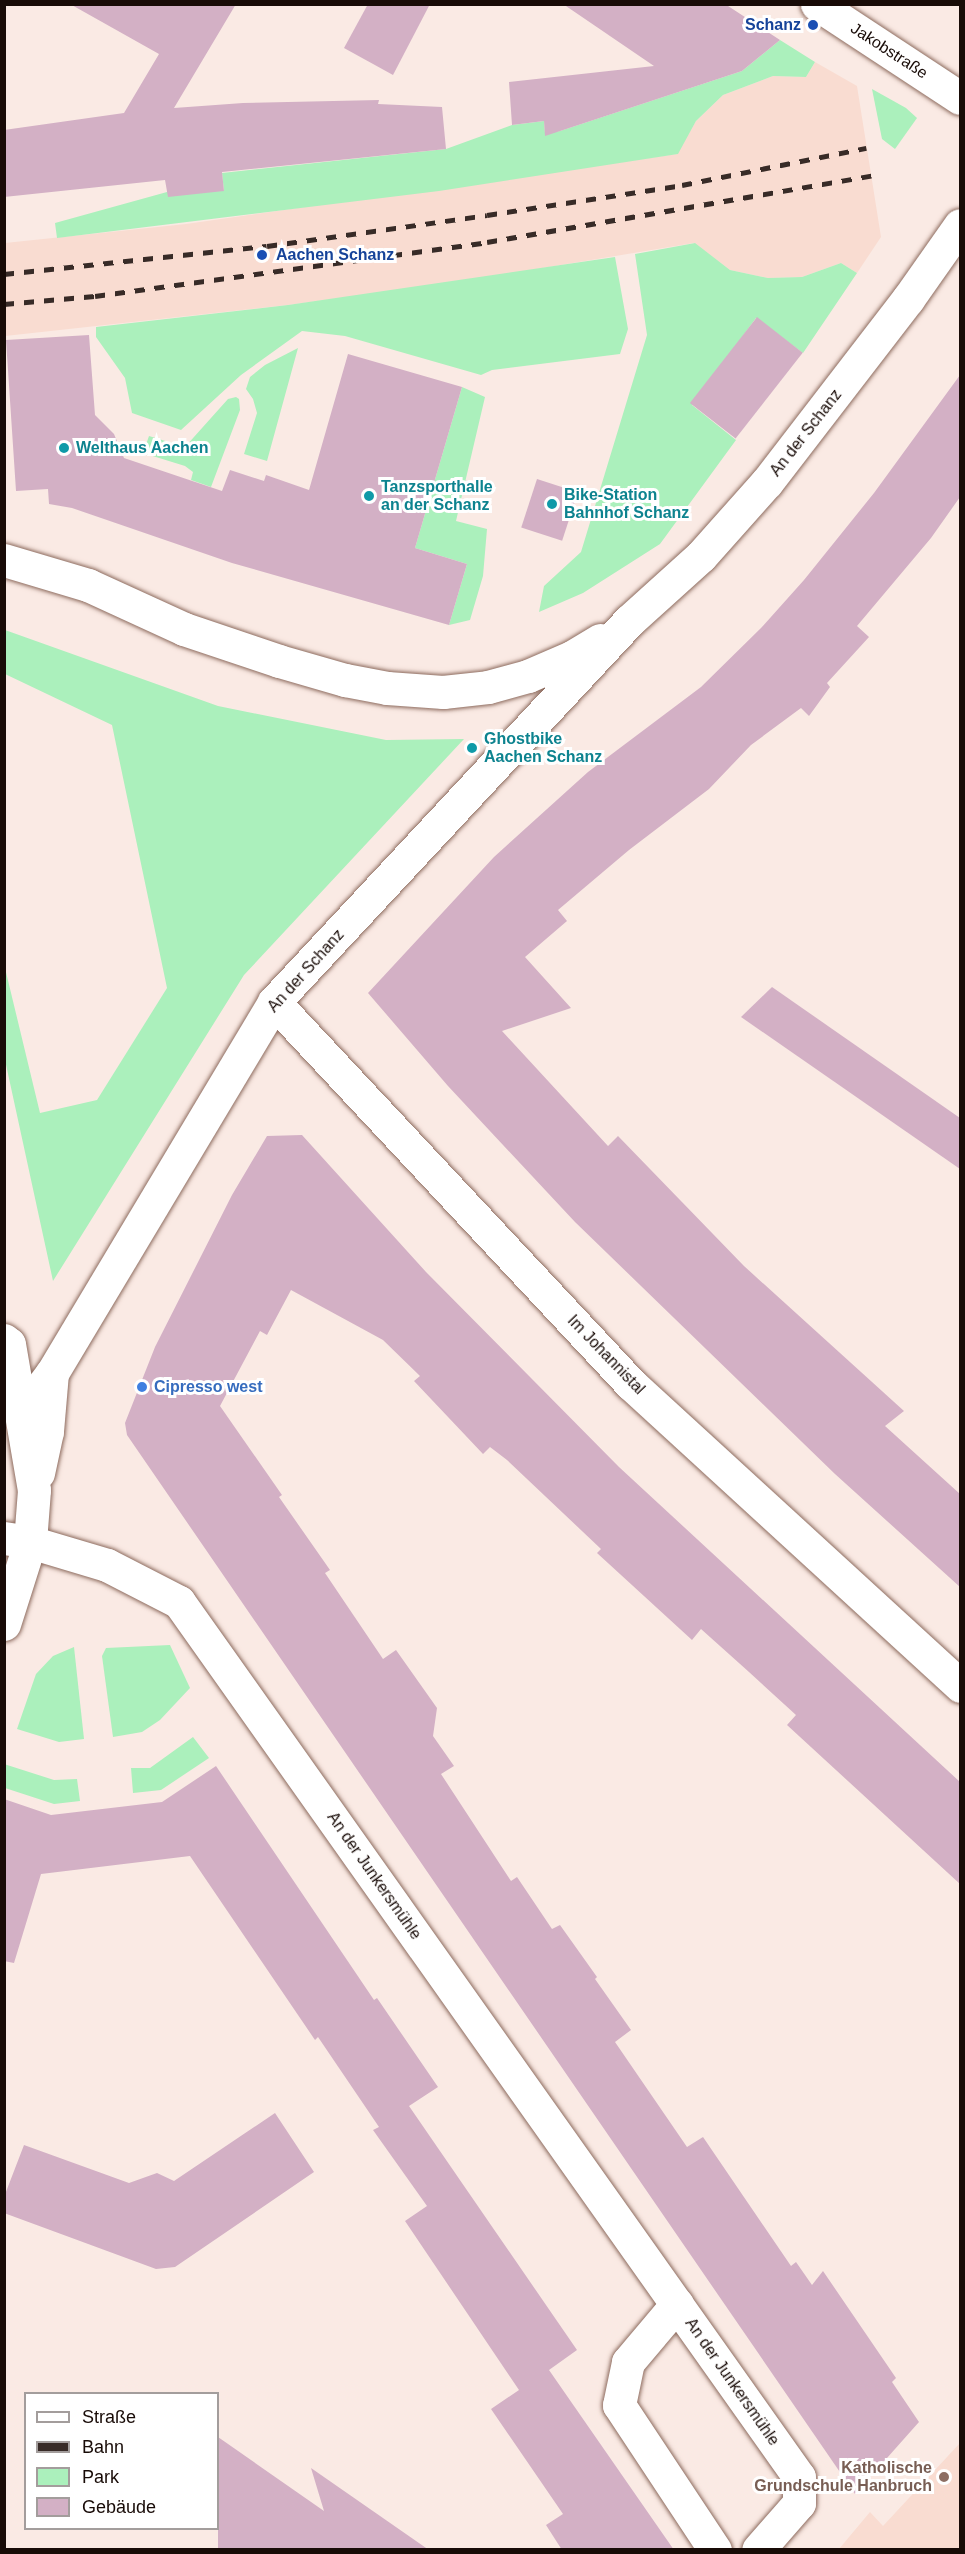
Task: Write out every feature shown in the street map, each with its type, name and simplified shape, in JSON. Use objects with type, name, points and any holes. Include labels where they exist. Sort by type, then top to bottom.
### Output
[{"type":"street","name":"Jakobstraße","points":[[817,4],[960,98]]},
{"type":"street","name":"An der Schanz","points":[[13,1416],[52,1373],[274,1002],[630,621],[701,556],[767,483],[908,299],[960,225]]},
{"type":"street","name":"An der Schanz","points":[[4,560],[88,585],[184,629],[345,680],[387,688],[443,692],[488,687],[528,676],[572,657],[630,621]]},
{"type":"street","name":"Im Johannistal","points":[[274,1002],[632,1384],[960,1686]]},
{"type":"street","points":[[4,1340],[9,1344],[13,1416],[34,1490],[17,1540],[4,1624]]},
{"type":"street","name":"An der Schanz","points":[[34,1490],[47,1431],[52,1373]]},
{"type":"street","name":"An der Junkersmühle","points":[[17,1540],[107,1565],[180,1602],[799,2477],[799,2504],[758,2550]]},
{"type":"street","name":"An der Junkersmühle","points":[[677,2304],[628,2362],[619,2404],[715,2550]]},
{"type":"shaded area","points":[[815,62],[857,86],[881,237],[857,273],[841,263],[802,277],[768,278],[730,270],[694,243],[452,283],[288,305],[5,336],[5,243],[186,224],[677,154],[696,121],[723,95],[773,76],[806,77]]},
{"type":"shaded area","name":"Katholische Grundschule Hanbruch","points":[[960,2443],[960,2549],[839,2549],[870,2512],[883,2526]]},
{"type":"green space","points":[[780,40],[815,62],[806,77],[773,76],[723,95],[696,121],[678,154],[439,191],[57,238],[55,223],[167,192],[224,191],[222,173],[446,149],[512,125],[544,121],[545,133],[560,131],[742,71]]},
{"type":"green space","points":[[872,89],[906,108],[917,118],[895,149],[882,139]]},
{"type":"green space","points":[[695,243],[730,270],[768,278],[802,277],[841,263],[857,273],[803,353],[756,318],[692,405],[736,440],[660,544],[583,593],[539,612],[544,586],[581,552],[647,335],[635,254]]},
{"type":"green space","points":[[615,257],[628,329],[620,354],[492,370],[481,375],[345,336],[302,331],[241,375],[181,430],[132,413],[125,378],[96,337],[96,327],[288,305]]},
{"type":"green space","points":[[298,348],[267,461],[244,454],[257,413],[253,399],[246,389],[250,377],[265,365]]},
{"type":"green space","points":[[462,387],[485,397],[456,521],[487,529],[483,576],[470,620],[449,625],[467,564],[415,548]]},
{"type":"green space","points":[[236,397],[239,399],[240,410],[211,487],[191,480],[193,472],[185,466],[143,453],[149,436],[185,447],[228,399]]},
{"type":"green space","points":[[5,630],[218,706],[386,740],[464,739],[244,975],[53,1281],[5,1060],[5,968],[40,1113],[97,1100],[167,988],[112,725],[5,674]]},
{"type":"green space","points":[[170,1645],[190,1688],[160,1720],[142,1732],[113,1737],[102,1656],[106,1648]]},
{"type":"green space","points":[[74,1647],[84,1739],[59,1742],[17,1729],[36,1674],[53,1656]]},
{"type":"green space","points":[[193,1737],[209,1758],[161,1790],[133,1793],[131,1768],[150,1768]]},
{"type":"green space","points":[[4,1764],[54,1780],[77,1779],[80,1801],[54,1804],[5,1788]]},
{"type":"building","points":[[70,4],[236,4],[174,108],[243,103],[379,100],[378,104],[442,107],[446,149],[222,172],[224,191],[168,197],[165,180],[4,197],[4,130],[124,113],[159,54]]},
{"type":"building","points":[[368,4],[430,4],[393,75],[344,48]]},
{"type":"building","points":[[563,4],[725,4],[780,40],[742,71],[545,136],[544,121],[512,125],[509,82],[654,66]]},
{"type":"building","points":[[757,317],[803,353],[736,439],[690,403]]},
{"type":"building","points":[[89,335],[95,415],[114,434],[124,458],[222,491],[230,470],[264,481],[266,475],[309,490],[348,354],[462,387],[415,548],[467,564],[449,625],[232,563],[72,508],[49,504],[48,489],[16,491],[6,340]]},
{"type":"building","points":[[960,375],[960,497],[931,538],[857,626],[869,637],[827,683],[830,687],[809,716],[801,708],[751,745],[709,789],[629,850],[558,910],[567,921],[525,957],[571,1008],[502,1031],[608,1146],[618,1136],[744,1266],[904,1411],[885,1426],[960,1494],[960,1587],[835,1474],[575,1222],[448,1086],[368,993],[494,857],[588,772],[701,687],[761,628],[804,580],[874,493]]},
{"type":"building","name":"Bike-Station Bahnhof Schanz","points":[[537,479],[578,492],[562,541],[521,528]]},
{"type":"building","points":[[772,987],[960,1118],[960,1169],[741,1017]]},
{"type":"building","points":[[302,1135],[426,1272],[619,1467],[960,1782],[960,1884],[787,1725],[796,1715],[749,1672],[701,1629],[692,1640],[597,1553],[601,1549],[507,1460],[490,1447],[483,1454],[414,1381],[420,1376],[383,1340],[291,1290],[267,1335],[260,1331],[220,1406],[282,1495],[279,1497],[330,1570],[325,1573],[383,1659],[396,1650],[437,1708],[433,1736],[454,1766],[441,1774],[511,1881],[517,1877],[552,1929],[560,1925],[597,1977],[595,1979],[631,2030],[615,2042],[687,2147],[703,2137],[791,2266],[796,2262],[812,2285],[823,2271],[896,2378],[892,2382],[919,2422],[855,2494],[127,1435],[125,1423],[155,1347],[232,1195],[267,1136]]},
{"type":"building","points":[[216,1766],[374,2000],[377,1998],[438,2087],[409,2106],[577,2350],[549,2370],[674,2550],[562,2550],[546,2525],[563,2514],[491,2409],[519,2390],[405,2221],[427,2206],[373,2130],[379,2127],[318,2037],[315,2040],[190,1856],[41,1874],[14,1963],[4,1961],[4,1799],[51,1815],[162,1802]]},
{"type":"building","points":[[275,2113],[314,2172],[175,2267],[156,2269],[4,2213],[4,2197],[24,2145],[129,2183],[157,2173],[174,2181]]},
{"type":"building","points":[[219,2438],[324,2511],[311,2468],[429,2550],[218,2550]]},
{"type":"railway","points":[[4,274],[267,246],[487,215],[682,185],[866,148]]},
{"type":"railway","points":[[4,304],[95,296],[487,242],[871,176]]},
{"type":"place","name":"Schanz","points":[[813,25]]},
{"type":"place","name":"Aachen Schanz","points":[[262,255]]},
{"type":"place","name":"Welthaus Aachen","points":[[64,448]]},
{"type":"place","name":"Tanzsporthalle an der Schanz","points":[[369,496]]},
{"type":"place","name":"Bike-Station Bahnhof Schanz","points":[[552,504]]},
{"type":"place","name":"Ghostbike Aachen Schanz","points":[[472,748]]},
{"type":"place","name":"Cipresso west","points":[[142,1387]]},
{"type":"place","name":"Katholische Grundschule Hanbruch","points":[[944,2477]]}]
